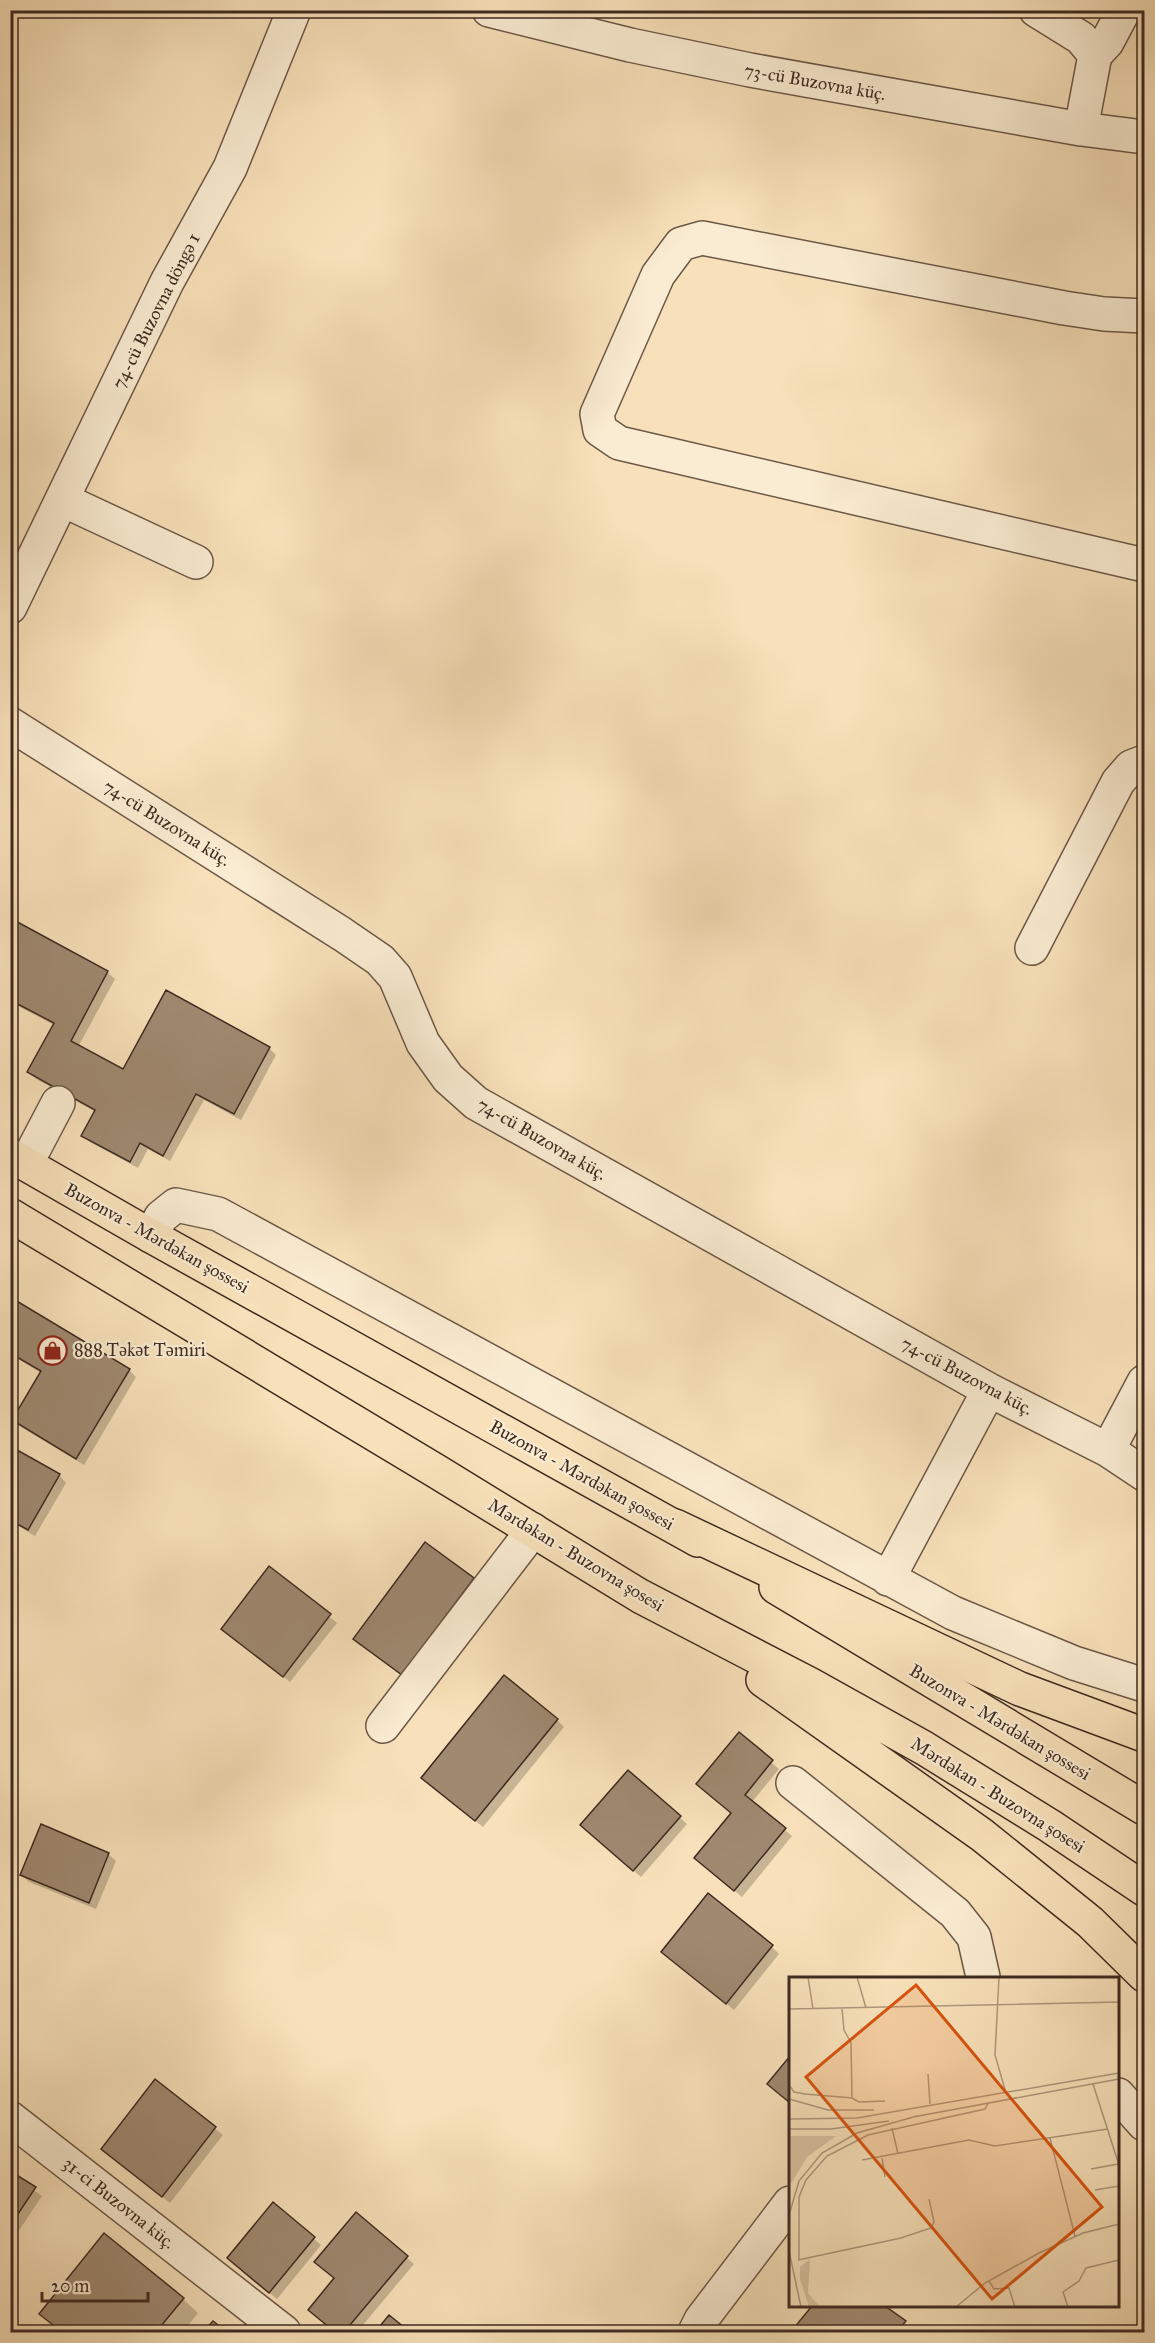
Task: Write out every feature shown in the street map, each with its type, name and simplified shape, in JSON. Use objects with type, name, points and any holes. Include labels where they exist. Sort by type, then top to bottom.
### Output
[{"type":"main road","name":"Buzonva - Mərdəkan şossesi","points":[[18,1160],[675,1526],[1144,1808]]},
{"type":"main road","name":"Mərdəkan - Buzovna şosesi","points":[[10,1215],[640,1596],[811,1685],[924,1748],[1050,1826],[1144,1889]]},
{"type":"main road","points":[[675,1526],[1020,1689],[1144,1736]]},
{"type":"main road","points":[[640,1596],[821,1719],[982,1835],[1090,1922],[1144,1975]]},
{"type":"street","name":"74-cü Buzovna döngə 1","points":[[10,607],[167,282],[230,168],[294,10]]},
{"type":"street","name":"73-cü Buzovna küç.","points":[[489,10],[630,45],[750,70],[1081,129],[1144,137]]},
{"type":"street","points":[[1036,10],[1081,38],[1095,55]]},
{"type":"street","points":[[1081,129],[1095,55],[1107,42],[1124,10]]},
{"type":"street","points":[[1144,316],[1064,308],[702,238],[681,244],[658,275],[597,414],[600,430],[619,443],[1144,565]]},
{"type":"street","points":[[63,500],[196,562]]},
{"type":"street","name":"74-cü Buzovna küç.","points":[[10,724],[380,960],[396,977],[423,1043],[448,1078],[476,1103],[989,1390],[1108,1450],[1144,1474]]},
{"type":"street","points":[[1032,948],[1118,782],[1131,767],[1144,762]]},
{"type":"street","points":[[18,1160],[58,1103]]},
{"type":"street","points":[[151,1236],[161,1217],[176,1205],[218,1214],[888,1579],[964,1617],[1074,1663],[1144,1685]]},
{"type":"street","points":[[1108,1450],[1144,1382]]},
{"type":"street","points":[[888,1579],[989,1390]]},
{"type":"street","points":[[383,1726],[533,1530]]},
{"type":"street","points":[[793,1783],[955,1913],[974,1937],[984,1977]]},
{"type":"street","points":[[1119,2096],[1144,2124]]},
{"type":"street","name":"31-ci Buzovna küç.","points":[[10,2118],[284,2332]]},
{"type":"street","points":[[695,2332],[701,2320],[789,2204]]},
{"type":"building","points":[[10,918],[108,971],[71,1041],[123,1069],[166,990],[270,1047],[234,1114],[196,1094],[163,1156],[140,1143],[130,1162],[81,1136],[95,1110],[27,1072],[54,1023],[10,1000]]},
{"type":"building","points":[[10,1297],[130,1369],[76,1459],[12,1420],[41,1371],[10,1353]]},
{"type":"building","points":[[10,1446],[60,1474],[28,1530],[10,1520]]},
{"type":"building","points":[[425,1542],[474,1578],[402,1675],[353,1639]]},
{"type":"building","points":[[269,1566],[331,1614],[283,1677],[221,1629]]},
{"type":"building","points":[[504,1675],[558,1719],[475,1821],[421,1778]]},
{"type":"building","points":[[739,1732],[773,1760],[745,1795],[786,1828],[734,1891],[694,1858],[731,1813],[696,1784]]},
{"type":"building","points":[[628,1770],[681,1816],[633,1871],[580,1825]]},
{"type":"building","points":[[41,1824],[109,1853],[89,1903],[20,1875]]},
{"type":"building","points":[[708,1893],[773,1945],[726,2004],[661,1952]]},
{"type":"building","points":[[789,2057],[789,2102],[767,2084]]},
{"type":"building","points":[[155,2079],[216,2127],[162,2197],[101,2149]]},
{"type":"building","points":[[10,2171],[36,2187],[10,2226]]},
{"type":"building","points":[[273,2202],[315,2237],[269,2293],[227,2258]]},
{"type":"building","points":[[356,2212],[408,2256],[344,2332],[335,2332],[308,2310],[334,2278],[314,2262]]},
{"type":"building","points":[[104,2233],[184,2298],[156,2332],[62,2332],[39,2314]]},
{"type":"building","points":[[811,2307],[886,2307],[906,2321],[897,2332],[798,2332],[793,2329]]},
{"type":"building","points":[[389,2315],[410,2332],[375,2332]]},
{"type":"building","points":[[213,2321],[227,2332],[203,2332]]},
{"type":"place","name":"888 Təkət Təmiri","points":[[53,1350]]}]
